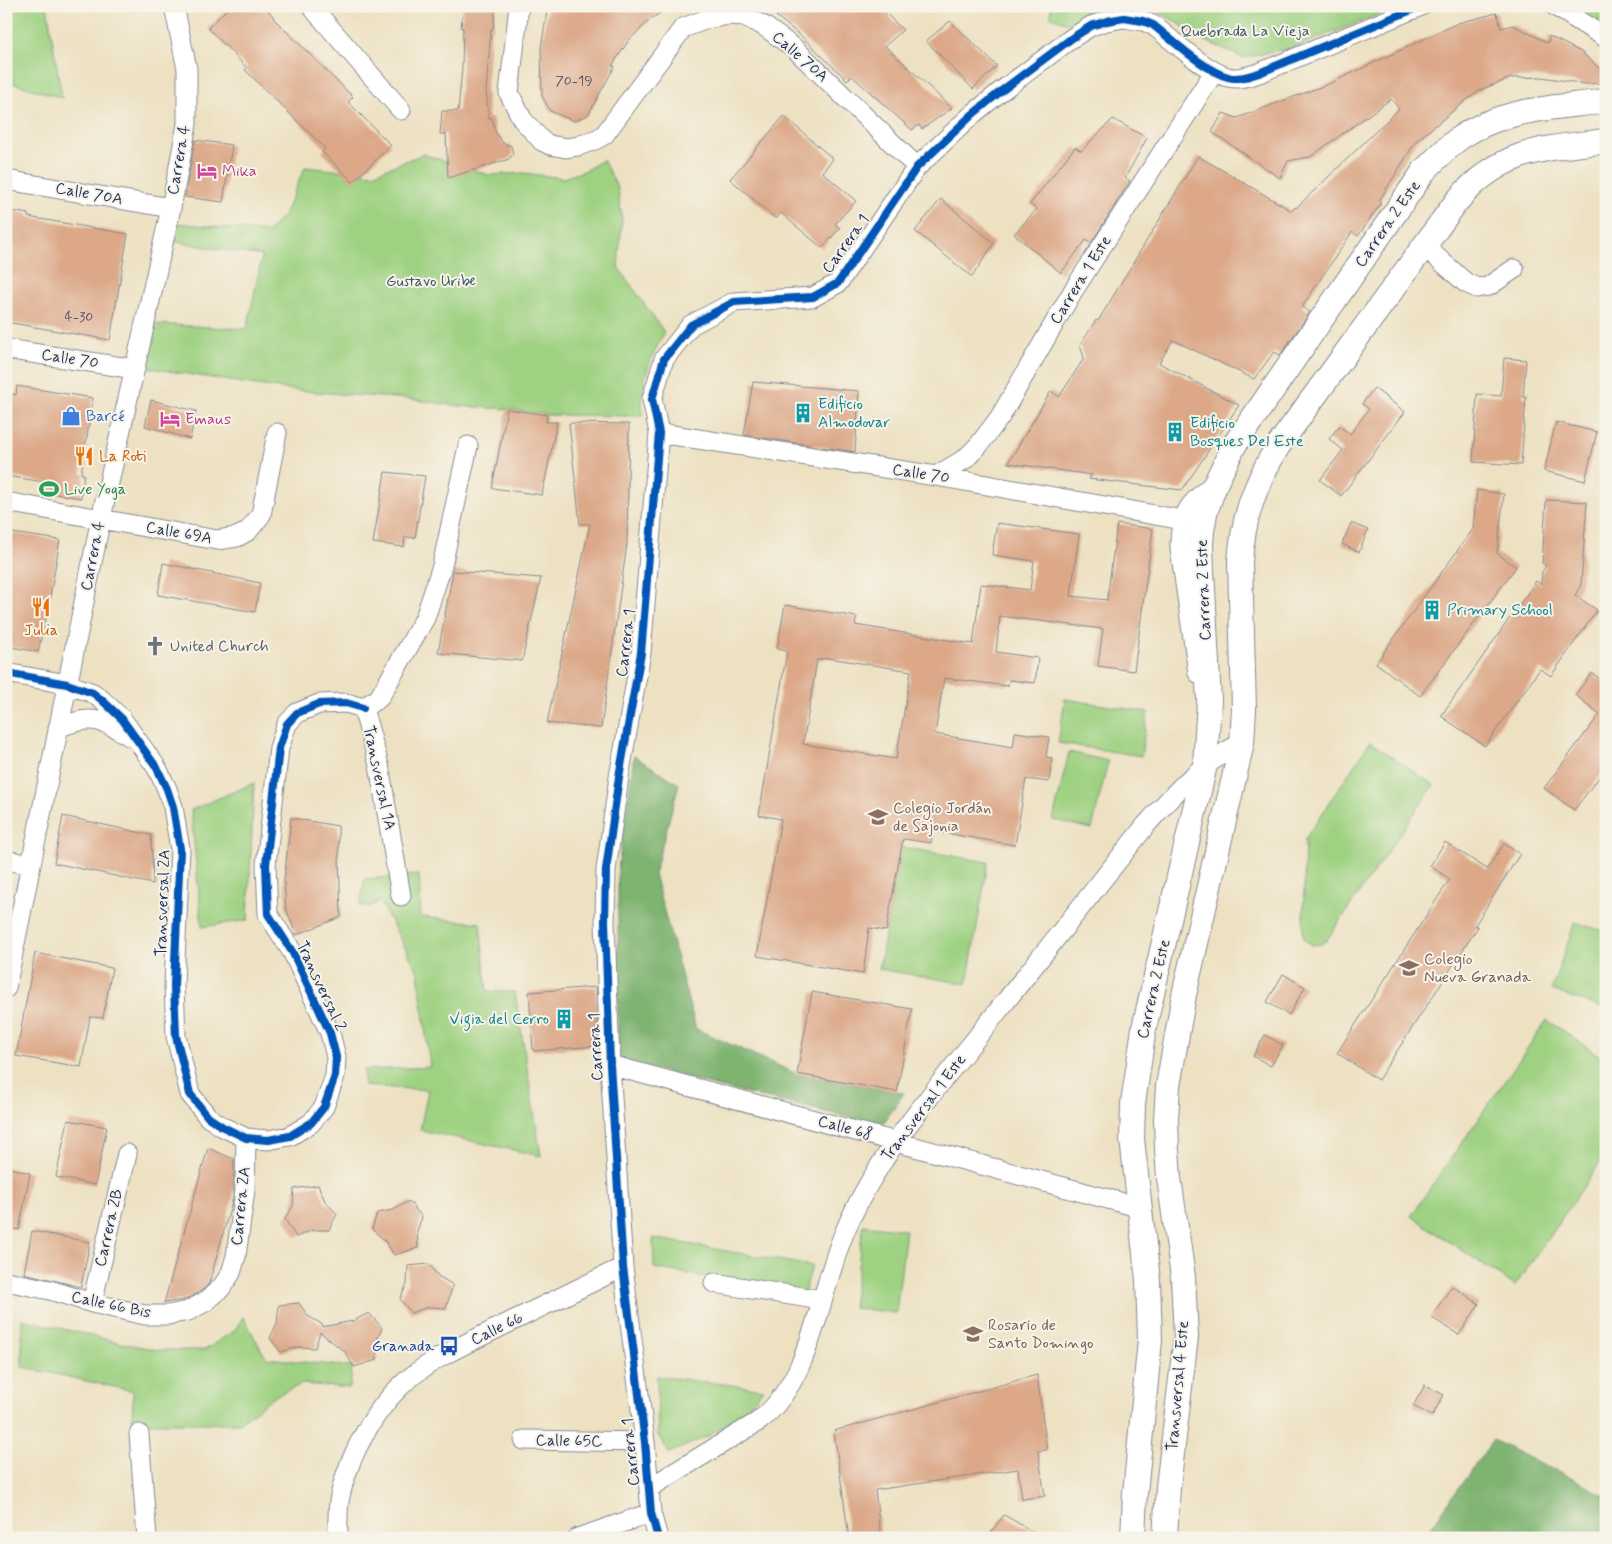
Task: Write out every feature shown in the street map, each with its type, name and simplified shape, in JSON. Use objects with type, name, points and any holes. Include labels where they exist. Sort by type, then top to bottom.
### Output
[{"type":"main road","name":"Carrera 2 Este","points":[[1138,1207],[1132,1139],[1133,1104],[1143,1037],[1205,765],[1209,700],[1201,545],[1205,513],[1216,482],[1235,444],[1424,171],[1442,152],[1461,137],[1498,118],[1518,113],[1606,101]]},
{"type":"main road","name":"Carrera 2 Este","points":[[1173,1205],[1167,1149],[1168,1086],[1184,995],[1242,743],[1244,710],[1241,540],[1254,491],[1278,446],[1457,201],[1470,186],[1498,166],[1526,153],[1606,141]]},
{"type":"main road","name":"Transversal 4 Este","points":[[1165,1538],[1168,1487],[1186,1337],[1183,1277],[1173,1205]]},
{"type":"main road","name":"Transversal 4 Este","points":[[1133,1538],[1135,1493],[1150,1340],[1148,1280],[1138,1207]]},
{"type":"street","name":"Carrera 4","points":[[6,988],[101,518],[171,208],[187,124],[187,69],[174,6]]},
{"type":"street","points":[[311,6],[401,110]]},
{"type":"street","name":"Calle 70A","points":[[519,6],[509,93],[522,119],[542,141],[550,146],[566,148],[578,146],[604,135],[683,28],[706,19],[730,15],[744,16],[764,26],[794,48],[917,167]]},
{"type":"street","points":[[1221,75],[1236,78],[1251,76],[1421,6]]},
{"type":"street","points":[[1555,6],[1606,38]]},
{"type":"street","name":"Carrera 1","points":[[658,1538],[651,1513],[645,1442],[623,1266],[606,976],[606,870],[619,777],[641,653],[659,433],[652,399],[664,359],[691,325],[734,302],[813,297],[838,283],[917,167],[973,114],[1020,76],[1091,26],[1106,21],[1135,18],[1153,25],[1221,75]]},
{"type":"street","name":"Carrera 1 Este","points":[[936,476],[965,459],[978,446],[1000,417],[1073,291],[1221,75]]},
{"type":"street","name":"Calle 70A","points":[[6,180],[171,208]]},
{"type":"street","points":[[1424,246],[1466,283],[1477,288],[1489,286],[1514,269]]},
{"type":"street","name":"Calle 70","points":[[6,349],[135,369]]},
{"type":"street","name":"Calle 69A","points":[[6,502],[217,540],[237,537],[248,531],[261,515],[277,433]]},
{"type":"street","name":"Calle 70","points":[[659,433],[936,476],[1183,520]]},
{"type":"street","name":"Transversal 1A","points":[[401,896],[378,765],[364,708],[379,698],[425,618],[442,566],[468,446]]},
{"type":"street","points":[[1209,700],[1197,670],[1180,549],[1180,534],[1183,520],[1190,504],[1216,482]]},
{"type":"street","name":"Transversal 2A","points":[[6,673],[68,684],[93,693],[122,719],[157,768],[167,789],[177,827],[180,849],[174,984],[176,1036],[190,1094],[208,1117],[246,1138]]},
{"type":"street","name":"Transversal 2","points":[[246,1138],[268,1140],[290,1136],[311,1124],[324,1107],[336,1076],[336,1056],[330,1033],[293,953],[268,914],[266,865],[279,748],[287,724],[297,713],[319,704],[346,703],[364,708]]},
{"type":"street","name":"Transversal 2A","points":[[58,728],[87,719],[100,720],[112,725],[142,746]]},
{"type":"street","name":"Transversal 1 Este","points":[[649,1488],[759,1421],[772,1411],[789,1388],[803,1357],[838,1248],[854,1210],[896,1142],[1146,825],[1181,787],[1205,765],[1242,743]]},
{"type":"street","points":[[6,860],[31,865]]},
{"type":"street","name":"Calle 68","points":[[610,1065],[1138,1207]]},
{"type":"street","name":"Carrera 2A","points":[[231,1272],[236,1256],[245,1190],[246,1138]]},
{"type":"street","name":"Carrera 2B","points":[[92,1303],[127,1154]]},
{"type":"street","name":"Calle 66","points":[[338,1538],[337,1521],[340,1496],[348,1471],[362,1440],[381,1407],[410,1378],[426,1366],[470,1342],[623,1266]]},
{"type":"street","name":"Calle 66 Bis","points":[[6,1281],[50,1290],[92,1303],[145,1315],[168,1315],[188,1311],[206,1302],[221,1288],[231,1272]]},
{"type":"street","points":[[714,1283],[822,1300]]},
{"type":"street","points":[[139,1434],[147,1538]]},
{"type":"street","name":"Calle 65C","points":[[524,1440],[645,1442]]},
{"type":"street","points":[[578,1538],[651,1513]]},
{"type":"green space","points":[[6,6],[47,6],[62,98],[6,81]]},
{"type":"green space","points":[[1051,6],[1104,6],[1080,27],[1051,17]]},
{"type":"green space","name":"Quebrada La Vieja","points":[[1150,6],[1401,6],[1295,47],[1243,58],[1206,41]]},
{"type":"green space","points":[[1572,6],[1606,6],[1606,29]]},
{"type":"green space","name":"Gustavo Uribe","points":[[423,154],[489,175],[524,173],[563,178],[584,171],[603,160],[618,189],[622,219],[618,267],[664,332],[644,382],[642,416],[547,415],[409,399],[301,391],[145,367],[154,324],[247,329],[262,256],[170,241],[176,223],[268,232],[285,213],[305,167],[373,174]]},
{"type":"green space","points":[[1065,699],[1148,712],[1141,756],[1058,743]]},
{"type":"green space","points":[[1370,742],[1434,785],[1326,941],[1321,944],[1312,945],[1305,940],[1303,935],[1305,839]]},
{"type":"green space","points":[[1069,752],[1108,761],[1092,829],[1053,820]]},
{"type":"green space","points":[[634,756],[679,784],[654,874],[696,1029],[797,1074],[904,1093],[882,1125],[719,1087],[618,1059],[618,869]]},
{"type":"green space","points":[[254,783],[248,920],[202,927],[191,810]]},
{"type":"green space","points":[[901,847],[988,862],[967,984],[879,969]]},
{"type":"green space","points":[[419,875],[421,917],[480,923],[487,991],[515,992],[541,1156],[420,1130],[428,1090],[364,1086],[364,1070],[430,1067],[418,972],[380,901],[369,907],[360,906],[365,879]]},
{"type":"green space","points":[[1575,922],[1606,932],[1606,1009],[1551,990]]},
{"type":"green space","points":[[1547,1020],[1606,1060],[1606,1154],[1515,1286],[1411,1216]]},
{"type":"green space","points":[[863,1225],[906,1230],[896,1313],[853,1308]]},
{"type":"green space","points":[[653,1238],[812,1266],[804,1294],[654,1268]]},
{"type":"green space","points":[[243,1317],[266,1358],[352,1367],[350,1388],[302,1384],[273,1397],[239,1423],[132,1423],[133,1391],[22,1367],[22,1319],[158,1350],[205,1350],[235,1330]]},
{"type":"green space","points":[[657,1376],[764,1389],[748,1407],[709,1436],[669,1453],[658,1435]]},
{"type":"green space","points":[[1493,1440],[1606,1496],[1606,1538],[1423,1538]]},
{"type":"building","points":[[230,6],[264,6],[273,18],[353,97],[348,102],[391,145],[353,182],[322,152],[325,148],[245,70],[247,68],[208,28]]},
{"type":"building","points":[[465,6],[496,6],[493,29],[491,29],[486,91],[489,118],[492,118],[496,133],[503,143],[511,146],[513,154],[509,159],[448,178],[446,134],[440,134],[442,111],[458,111],[462,69],[463,28],[461,28]]},
{"type":"building","points":[[548,6],[671,6],[651,19],[629,40],[612,66],[615,66],[588,115],[574,121],[550,111],[542,96],[541,48]]},
{"type":"building","points":[[786,6],[878,6],[903,30],[885,46],[952,108],[922,129],[919,125],[912,130],[852,76],[847,80],[800,35],[776,16]]},
{"type":"building","points":[[1497,13],[1501,28],[1513,25],[1548,43],[1549,36],[1581,52],[1606,74],[1606,83],[1585,84],[1542,77],[1511,78],[1482,89],[1416,141],[1379,201],[1381,203],[1358,236],[1352,232],[1302,307],[1310,312],[1280,355],[1274,352],[1254,379],[1173,340],[1159,363],[1239,405],[1182,490],[1089,479],[1092,475],[1008,463],[1051,391],[1059,397],[1084,358],[1080,345],[1096,320],[1098,321],[1198,156],[1292,211],[1399,109],[1391,99],[1310,157],[1288,161],[1280,178],[1212,132],[1223,113],[1237,118],[1331,83],[1458,23]]},
{"type":"building","points":[[950,21],[997,66],[973,89],[926,41]]},
{"type":"building","points":[[784,116],[833,159],[822,172],[856,201],[835,224],[840,228],[822,248],[781,213],[776,219],[730,179]]},
{"type":"building","points":[[1113,119],[1147,138],[1125,178],[1130,181],[1091,243],[1086,240],[1061,273],[1014,234],[1037,209],[1030,204],[1075,147],[1081,151]]},
{"type":"building","name":"Mika","points":[[195,140],[232,145],[223,202],[185,197]]},
{"type":"building","points":[[941,199],[994,243],[972,277],[915,231]]},
{"type":"building","points":[[6,210],[28,214],[28,217],[128,234],[110,340],[6,322]]},
{"type":"building","points":[[1504,358],[1526,360],[1523,397],[1526,397],[1521,465],[1473,462],[1477,394],[1501,396]]},
{"type":"building","name":"Edificio Almodovar","points":[[753,382],[859,391],[855,452],[744,435]]},
{"type":"building","points":[[17,386],[93,398],[81,474],[84,474],[81,498],[50,493],[51,483],[6,476],[6,393],[16,395]]},
{"type":"building","points":[[1374,388],[1405,412],[1341,496],[1320,480],[1343,450],[1329,439],[1339,426],[1350,434],[1369,409],[1362,404]]},
{"type":"building","name":"Emaus","points":[[151,400],[196,411],[190,439],[145,426]]},
{"type":"building","points":[[507,409],[547,415],[546,422],[557,422],[542,495],[492,488]]},
{"type":"building","points":[[1556,422],[1597,432],[1585,481],[1544,471]]},
{"type":"building","points":[[569,423],[629,424],[627,544],[601,728],[547,723],[590,524],[580,524]]},
{"type":"building","points":[[385,472],[425,476],[415,538],[405,537],[404,547],[373,543]]},
{"type":"building","name":"Primary School","points":[[1477,490],[1504,494],[1497,553],[1516,567],[1420,696],[1376,663],[1473,529]]},
{"type":"building","points":[[1546,500],[1587,502],[1581,585],[1575,595],[1597,610],[1551,676],[1540,669],[1485,746],[1441,716],[1536,581],[1541,584],[1542,572],[1546,566],[1542,563]]},
{"type":"building","points":[[997,523],[1079,534],[1071,596],[1107,600],[1117,524],[1153,529],[1134,671],[1098,666],[1103,629],[1000,616],[996,652],[1038,658],[1035,683],[1009,680],[1008,686],[944,678],[935,734],[1013,747],[1015,732],[1049,737],[1046,757],[1052,758],[1049,782],[1026,779],[1015,845],[933,831],[931,843],[903,839],[886,931],[869,928],[863,974],[757,956],[781,819],[759,815],[787,651],[777,649],[785,605],[857,617],[855,625],[973,644],[981,584],[1030,590],[1034,561],[992,555]],"holes":[[[829,658],[911,671],[896,759],[803,744],[817,660]]]},
{"type":"building","points":[[1351,523],[1368,530],[1359,552],[1342,544]]},
{"type":"building","points":[[6,532],[60,540],[47,614],[38,652],[6,646]]},
{"type":"building","points":[[163,563],[260,583],[255,612],[158,595]]},
{"type":"building","points":[[453,571],[541,578],[522,661],[438,653]]},
{"type":"building","points":[[1592,673],[1606,683],[1606,768],[1574,810],[1544,788],[1600,714],[1575,695]]},
{"type":"building","points":[[63,816],[151,835],[153,884],[54,863]]},
{"type":"building","points":[[291,818],[338,826],[341,917],[296,935],[286,908],[284,880]]},
{"type":"building","points":[[1445,842],[1487,869],[1504,844],[1520,854],[1475,925],[1478,927],[1378,1080],[1337,1053],[1450,879],[1430,866]]},
{"type":"building","points":[[35,953],[112,968],[103,1018],[90,1017],[81,1067],[16,1056]]},
{"type":"building","points":[[1283,974],[1305,987],[1289,1015],[1267,1002]]},
{"type":"building","name":"Vigia del Cerro","points":[[596,987],[598,1046],[533,1051],[529,992]]},
{"type":"building","points":[[812,992],[912,1009],[897,1092],[797,1074]]},
{"type":"building","points":[[1265,1035],[1283,1045],[1271,1066],[1253,1056]]},
{"type":"building","points":[[68,1120],[107,1127],[95,1185],[56,1177]]},
{"type":"building","points":[[208,1148],[234,1159],[233,1198],[209,1284],[199,1293],[184,1300],[164,1303]]},
{"type":"building","points":[[6,1167],[30,1173],[19,1230],[6,1227]]},
{"type":"building","points":[[318,1185],[325,1201],[337,1214],[329,1230],[313,1230],[296,1237],[285,1219],[293,1206],[294,1189]]},
{"type":"building","points":[[409,1201],[422,1217],[417,1231],[418,1248],[394,1255],[385,1241],[372,1229],[377,1213],[393,1210]]},
{"type":"building","points":[[32,1231],[90,1242],[81,1287],[24,1273]]},
{"type":"building","points":[[429,1264],[438,1276],[453,1285],[446,1308],[428,1307],[411,1313],[400,1299],[407,1284],[408,1266]]},
{"type":"building","points":[[1452,1286],[1479,1304],[1459,1335],[1431,1317]]},
{"type":"building","points":[[299,1303],[308,1316],[323,1325],[322,1327],[353,1321],[369,1313],[382,1328],[376,1343],[377,1360],[354,1367],[345,1352],[320,1332],[315,1348],[298,1347],[281,1352],[270,1338],[277,1323],[279,1305]]},
{"type":"building","points":[[1037,1375],[1047,1450],[1038,1451],[1045,1496],[1022,1499],[1018,1469],[875,1490],[881,1538],[849,1538],[834,1431]]},
{"type":"building","points":[[1425,1385],[1444,1395],[1432,1416],[1413,1406]]},
{"type":"building","points":[[1004,1515],[1044,1538],[987,1538]]},
{"type":"cycle path","points":[[658,1538],[651,1513],[645,1442],[623,1267],[610,1065],[605,922],[606,870],[619,777],[641,653],[659,433],[652,399],[664,359],[691,325],[734,302],[813,297],[838,283],[917,167],[973,114],[1000,92],[1091,26],[1124,18],[1143,21],[1153,25],[1210,69],[1228,77],[1240,78],[1259,73],[1421,6]]},
{"type":"cycle path","points":[[6,673],[67,684],[93,693],[122,719],[157,768],[173,807],[180,849],[174,985],[176,1036],[190,1094],[208,1117],[246,1138],[268,1140],[290,1136],[311,1123],[324,1107],[335,1076],[336,1057],[330,1033],[293,953],[268,914],[266,865],[279,748],[287,724],[297,713],[319,704],[346,703],[363,708]]},
{"type":"place","name":"Mika","points":[[207,171]]},
{"type":"place","name":"Edificio Almodovar","points":[[803,413]]},
{"type":"place","name":"Barcé","points":[[71,416]]},
{"type":"place","name":"Emaus","points":[[170,419]]},
{"type":"place","name":"Edificio Bosques Del Este","points":[[1175,432]]},
{"type":"place","name":"La Roti","points":[[84,456]]},
{"type":"place","name":"Live Yoga","points":[[49,489]]},
{"type":"place","name":"Julia","points":[[41,607]]},
{"type":"place","name":"Primary School","points":[[1432,610]]},
{"type":"place","name":"United Church","points":[[155,646]]},
{"type":"place","name":"Colegio Jordán de Sajonia","points":[[878,817]]},
{"type":"place","name":"Colegio Nueva Granada","points":[[1409,968]]},
{"type":"place","name":"Vigia del Cerro","points":[[564,1019]]},
{"type":"place","name":"Rosario de Santo Domingo","points":[[973,1334]]},
{"type":"place","name":"Granada","points":[[449,1346]]}]
